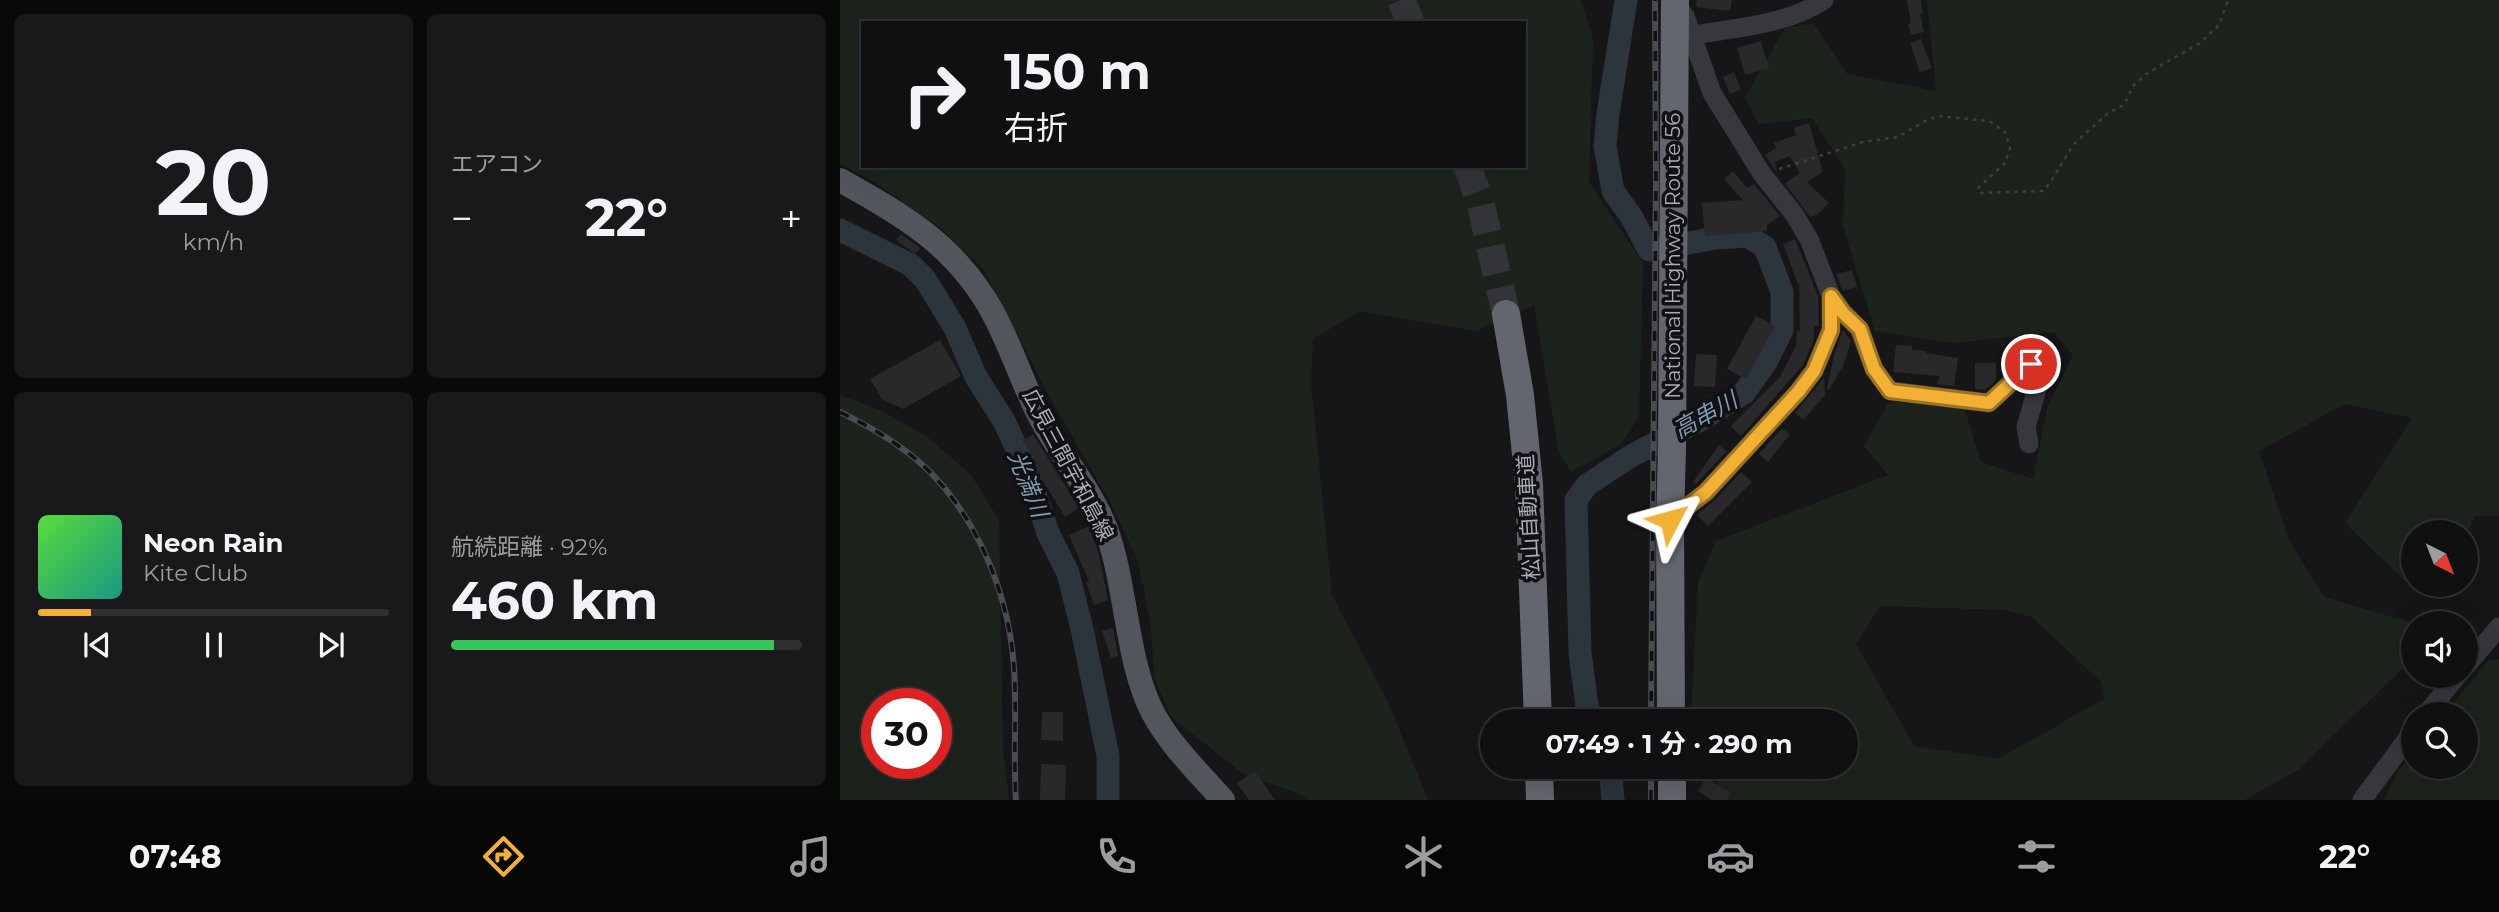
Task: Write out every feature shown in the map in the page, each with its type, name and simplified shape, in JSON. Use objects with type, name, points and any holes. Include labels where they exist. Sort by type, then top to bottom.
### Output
[{"type":"highway","name":"National Highway Route 56","points":[[1671,709],[1675,2]]},
{"type":"highway","name":"松山自動車道","points":[[1506,314],[1520,395],[1529,484],[1538,709]]},
{"type":"highway","points":[[1539,779],[1540,800]]},
{"type":"main road","name":"広見三間宇和島線","points":[[840,180],[941,245],[971,277],[981,293],[994,315],[1038,414],[1105,527],[1120,576],[1138,670],[1153,713],[1181,752],[1223,800]]},
{"type":"street","points":[[1692,35],[1740,28],[1794,15],[1824,0]]},
{"type":"street","points":[[1675,2],[1685,16],[1712,93],[1762,174],[1794,214],[1809,239],[1831,296],[1843,313],[1860,329],[1874,369],[1890,391],[1989,403],[2031,364],[2043,368],[2026,426],[2029,444]]},
{"type":"street","points":[[1670,520],[1706,492],[1814,371],[1831,330],[1831,296]]},
{"type":"street","points":[[2478,652],[2499,627]]},
{"type":"street","points":[[2436,702],[2447,688]]},
{"type":"street","points":[[2362,800],[2401,747]]},
{"type":"path","points":[[1762,174],[1863,142],[1898,137],[1938,116],[1989,121],[2006,132],[2010,148],[2005,163],[1978,188],[1980,193],[2043,191],[2073,145],[2108,114],[2124,105],[2133,86],[2146,74],[2200,43],[2218,25],[2228,0]]},
{"type":"shaded area","points":[[840,0],[1581,0],[1593,38],[1589,182],[1643,263],[1639,417],[1621,444],[1571,472],[1559,452],[1534,305],[1475,331],[1360,311],[1313,339],[1311,383],[1332,595],[1388,702],[1428,800],[1309,800],[1305,796],[1242,773],[1171,717],[1154,678],[1151,625],[1138,561],[1107,496],[1055,407],[983,269],[938,226],[869,179],[840,164]]},
{"type":"shaded area","points":[[1927,0],[2499,0],[2499,516],[2475,516],[2473,520],[2401,520],[2401,577],[2345,523],[2412,418],[2345,404],[2259,451],[2289,540],[2324,597],[2401,619],[2401,670],[2298,770],[2245,800],[1725,800],[1715,779],[1858,779],[1858,709],[1692,709],[1698,582],[1716,541],[1888,475],[1864,446],[1889,402],[1964,407],[1981,462],[2033,479],[2047,408],[2073,355],[2053,332],[1954,343],[1875,331],[1843,226],[1845,169],[1812,118],[1759,124],[1745,98],[1785,28],[1813,23],[1847,74],[1936,91]],"holes":[[[1880,606],[2006,610],[2032,617],[2102,683],[2104,699],[1998,759],[1914,746],[1856,644]]]},
{"type":"shaded area","points":[[840,395],[880,410],[925,435],[971,475],[999,520],[1003,751],[1009,800],[840,800]]},
{"type":"shaded area","points":[[2499,659],[2499,800],[2384,800],[2401,767],[2401,779],[2478,779],[2478,702],[2454,702],[2466,688],[2478,688],[2478,673],[2488,661]]},
{"type":"building","points":[[1697,0],[1732,0],[1730,11],[1696,7]]},
{"type":"building","points":[[1907,0],[1921,0],[1923,14],[1920,14],[1924,32],[1911,35]]},
{"type":"building","points":[[1921,39],[1932,68],[1920,72],[1910,43]]},
{"type":"building","points":[[1761,41],[1769,68],[1745,75],[1737,48]]},
{"type":"building","points":[[1734,72],[1741,89],[1730,94],[1723,77]]},
{"type":"building","points":[[1809,123],[1823,172],[1807,182],[1829,203],[1817,215],[1810,217],[1785,183],[1800,173],[1790,156],[1775,162],[1777,173],[1765,155],[1776,148],[1774,143],[1796,135],[1794,128]]},
{"type":"building","points":[[1733,171],[1747,188],[1754,184],[1780,216],[1767,225],[1767,231],[1705,236],[1702,203],[1743,200],[1724,179]]},
{"type":"building","points":[[901,234],[920,248],[915,254],[896,240]]},
{"type":"building","points":[[1795,239],[1818,296],[1819,326],[1814,326],[1814,339],[1803,365],[1741,436],[1731,426],[1780,377],[1796,346],[1797,331],[1800,331],[1799,282],[1798,284],[1783,244]]},
{"type":"building","points":[[1852,270],[1857,287],[1843,291],[1836,274]]},
{"type":"building","points":[[1756,316],[1775,326],[1746,379],[1727,369]]},
{"type":"building","points":[[1843,330],[1851,341],[1844,364],[1829,390],[1827,389],[1834,355]]},
{"type":"building","points":[[940,340],[961,376],[903,409],[882,399],[870,379]]},
{"type":"building","points":[[1896,345],[1912,346],[1912,350],[1958,358],[1954,386],[1937,384],[1939,376],[1893,372]]},
{"type":"building","points":[[1696,354],[1717,355],[1715,387],[1694,386]]},
{"type":"building","points":[[1975,363],[1996,363],[1996,380],[1985,390],[1975,389]]},
{"type":"building","points":[[1824,378],[1825,395],[1803,420],[1795,413]]},
{"type":"building","points":[[1782,428],[1790,434],[1768,462],[1759,454]]},
{"type":"building","points":[[1033,434],[1079,508],[1065,517],[1022,441]]},
{"type":"building","points":[[1719,445],[1727,451],[1696,484],[1693,482]]},
{"type":"building","points":[[1741,472],[1752,482],[1708,526],[1697,515]]},
{"type":"building","points":[[1089,526],[1099,555],[1108,600],[1094,605],[1086,582],[1089,581],[1069,535]]},
{"type":"building","points":[[1113,628],[1118,656],[1111,658],[1102,631]]},
{"type":"building","points":[[1042,712],[1063,712],[1063,741],[1041,740]]},
{"type":"building","points":[[1041,764],[1066,765],[1065,800],[1040,800]]},
{"type":"building","points":[[1255,771],[1275,800],[1249,800],[1237,783]]},
{"type":"building","points":[[1708,779],[1731,793],[1727,800],[1712,800],[1698,791]]},
{"type":"waterway","name":"高串川","points":[[1588,709],[1580,653],[1576,500],[1587,485],[1631,456],[1704,418],[1744,393],[1766,362],[1782,330],[1782,292],[1765,247],[1747,236],[1716,238],[1649,250],[1631,216],[1613,191],[1605,146],[1626,0]]},
{"type":"waterway","name":"光満川","points":[[840,230],[911,265],[925,279],[955,328],[976,377],[1004,421],[1027,470],[1048,533],[1068,573],[1108,756],[1108,800]]},
{"type":"waterway","name":"高串川","points":[[1611,779],[1613,800]]},
{"type":"tunnel","points":[[1401,0],[1410,21]]},
{"type":"tunnel","points":[[1468,168],[1480,201],[1506,314]]},
{"type":"railway","points":[[1651,709],[1655,0]]},
{"type":"railway","points":[[840,412],[885,437],[924,467],[946,490],[981,544],[1003,605],[1010,636],[1015,684],[1016,800]]},
{"type":"railway","points":[[1651,779],[1651,800]]},
{"type":"route","points":[[1670,520],[1706,492],[1814,371],[1831,330],[1831,296],[1843,313],[1860,329],[1874,369],[1890,391],[1989,403],[2031,364]]}]
